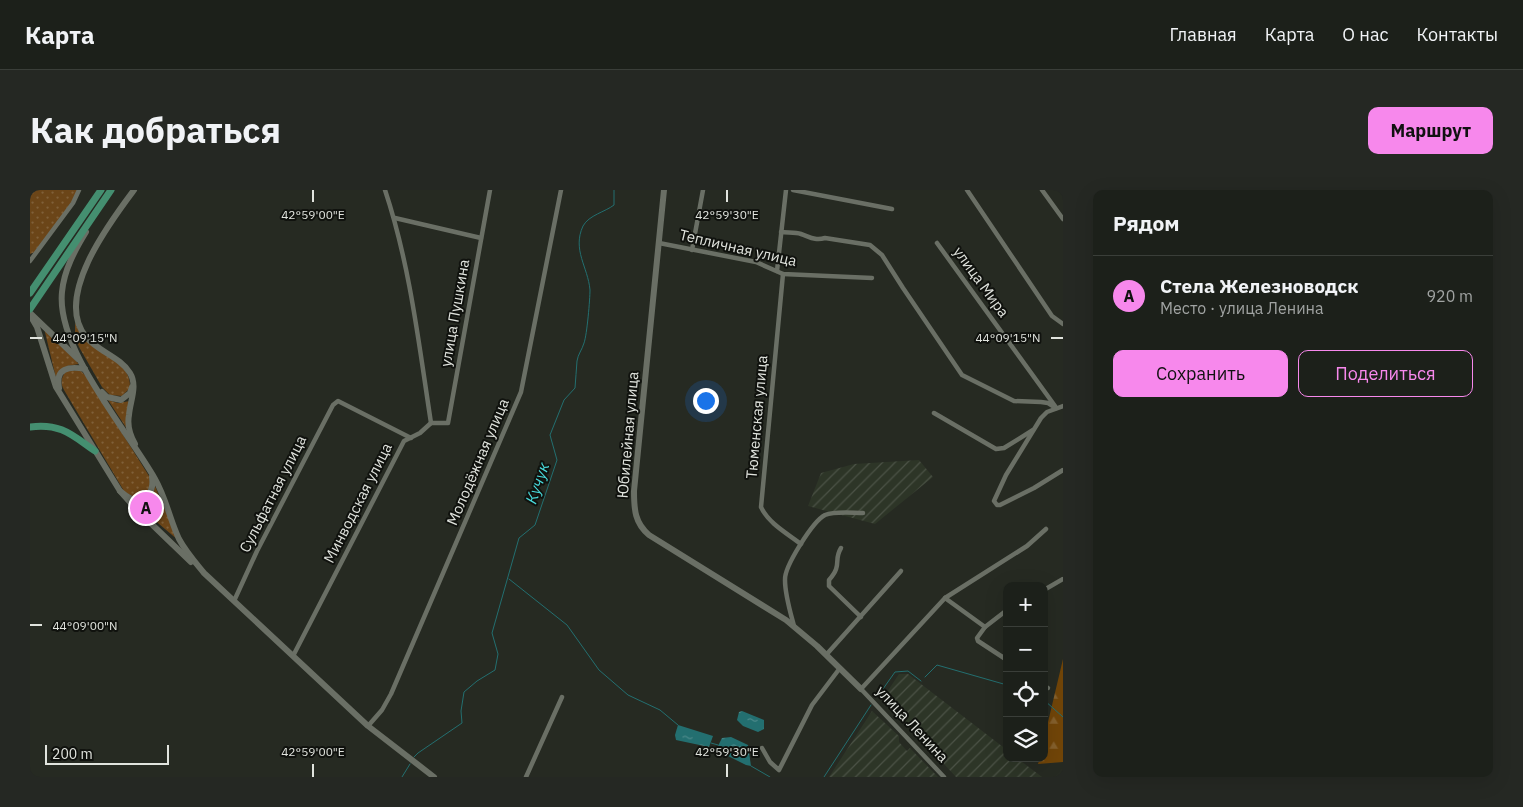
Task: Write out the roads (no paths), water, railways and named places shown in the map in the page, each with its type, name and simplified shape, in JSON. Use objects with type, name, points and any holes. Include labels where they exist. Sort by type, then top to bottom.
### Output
[{"type":"main road","points":[[32,290],[101,190]]},
{"type":"main road","points":[[30,309],[111,190]]},
{"type":"main road","points":[[134,190],[92,254],[80,281],[77,313],[86,336],[95,345],[123,365],[131,375],[134,388],[128,415],[130,431],[161,491],[179,538],[204,573]]},
{"type":"main road","name":"Юбилейная улица","points":[[664,190],[634,491],[637,521],[649,535],[794,626],[862,689]]},
{"type":"main road","points":[[100,206],[66,271],[62,302],[71,340],[84,366],[124,434],[150,470],[153,483],[152,488],[144,499],[135,500],[120,491]]},
{"type":"main road","points":[[30,314],[84,366]]},
{"type":"main road","points":[[30,314],[37,327],[52,378],[60,394],[120,491],[137,510],[368,726],[434,777]]},
{"type":"main road","points":[[60,394],[58,381],[63,370],[70,367],[84,366]]},
{"type":"main road","points":[[96,387],[107,396],[121,400],[130,393],[133,381]]},
{"type":"main road","points":[[30,427],[58,428],[69,432],[94,451]]},
{"type":"street","points":[[30,261],[73,203],[79,190]]},
{"type":"street","points":[[385,190],[394,218],[415,319],[431,423]]},
{"type":"street","name":"улица Пушкина","points":[[431,423],[448,423],[490,190]]},
{"type":"street","name":"Молодёжная улица","points":[[368,726],[382,710],[391,694],[521,392],[561,190]]},
{"type":"street","points":[[692,250],[703,190]]},
{"type":"street","points":[[777,271],[786,190]]},
{"type":"street","points":[[794,190],[892,209]]},
{"type":"street","points":[[967,190],[1052,316],[1063,324]]},
{"type":"street","points":[[1042,190],[1063,219]]},
{"type":"street","points":[[394,218],[481,238]]},
{"type":"street","points":[[780,232],[801,234],[810,239],[819,240],[825,238],[870,245],[882,255],[902,288],[962,375],[1014,401],[1048,403],[1056,408]]},
{"type":"street","name":"Тепличная улица","points":[[659,243],[756,262],[783,274],[872,278]]},
{"type":"street","name":"улица Мира","points":[[938,243],[1056,408]]},
{"type":"street","name":"Тюменская улица","points":[[783,274],[761,507],[764,514],[801,544]]},
{"type":"street","name":"Сульфатная улица","points":[[234,601],[332,405],[338,401],[410,438]]},
{"type":"street","points":[[1063,406],[1044,415],[1006,475],[994,501],[1000,506],[1063,470]]},
{"type":"street","points":[[934,413],[996,449],[1000,449],[1034,429]]},
{"type":"street","name":"Минводская улица","points":[[293,656],[404,441],[420,433],[431,423]]},
{"type":"street","points":[[794,626],[784,579],[786,571],[801,544],[823,516],[829,514],[864,513]]},
{"type":"street","points":[[862,689],[945,598],[1027,546],[1046,529]]},
{"type":"street","points":[[841,548],[838,552],[838,569],[829,580],[829,586],[861,616]]},
{"type":"street","points":[[826,655],[901,571]]},
{"type":"street","points":[[1048,588],[1063,579]]},
{"type":"street","points":[[945,598],[985,627]]},
{"type":"street","points":[[1003,613],[985,627],[978,636],[978,640],[1003,657]]},
{"type":"street","points":[[762,748],[770,762],[779,770],[812,705],[840,668]]},
{"type":"street","name":"улица Ленина","points":[[862,689],[944,777]]},
{"type":"street","points":[[526,777],[562,697]]},
{"type":"water","points":[[742,711],[764,720],[764,729],[758,732],[743,726],[737,720],[739,712]]},
{"type":"water","points":[[678,725],[713,736],[709,747],[676,740],[675,735]]},
{"type":"water","points":[[731,737],[748,745],[751,766],[716,750],[722,738]]},
{"type":"waterway","name":"Кучук","points":[[414,757],[462,723],[461,711],[464,692],[495,670],[498,654],[492,633],[519,538],[535,525],[557,460],[550,435],[564,400],[575,388],[578,359],[585,339],[590,290],[580,251],[580,235],[583,226],[589,219],[614,205],[614,190]]},
{"type":"waterway","points":[[509,579],[567,625],[599,670],[628,695],[660,710],[678,725]]},
{"type":"waterway","points":[[925,677],[937,665],[1003,684]]},
{"type":"waterway","points":[[878,696],[895,672],[908,671],[921,681]]},
{"type":"waterway","points":[[1048,704],[1063,717]]},
{"type":"waterway","points":[[824,777],[871,705]]},
{"type":"waterway","points":[[711,743],[718,745]]},
{"type":"waterway","name":"Кучук","points":[[402,777],[410,764]]},
{"type":"waterway","points":[[751,766],[770,777]]},
{"type":"place","name":"Стела Железноводск","points":[[146,508]]}]
